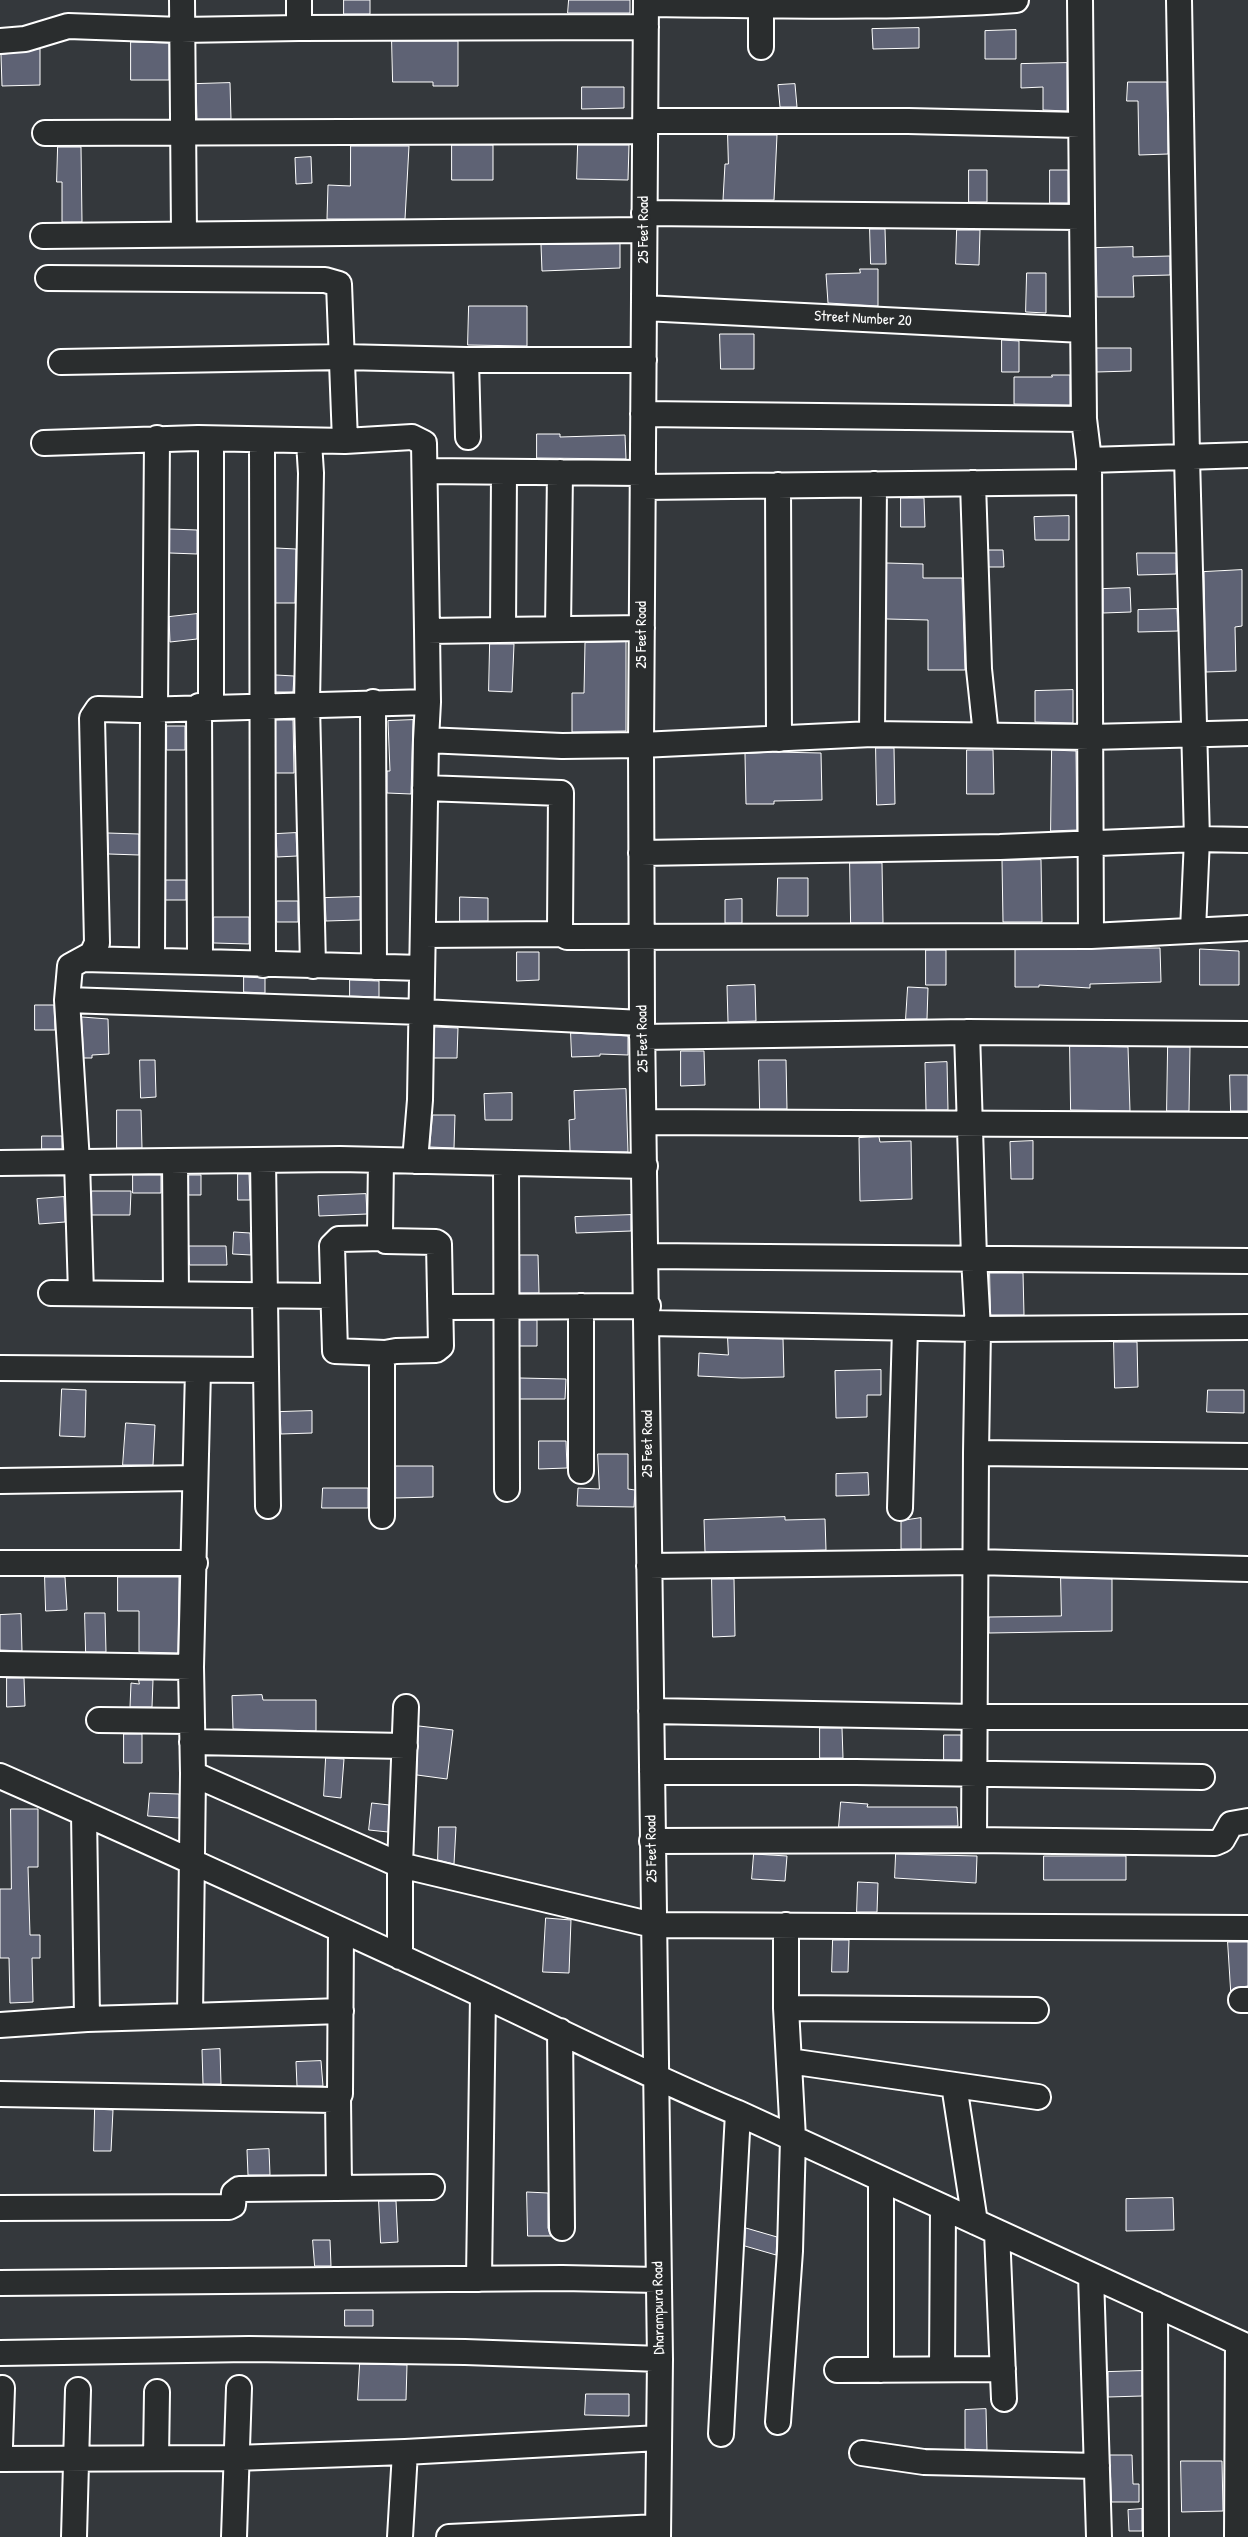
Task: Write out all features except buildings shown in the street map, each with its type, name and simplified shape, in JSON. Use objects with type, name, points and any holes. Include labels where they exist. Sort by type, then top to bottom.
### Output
[{"type":"street","points":[[182,0],[184,234]]},
{"type":"street","points":[[299,0],[299,28]]},
{"type":"street","points":[[0,41],[25,40],[68,26],[181,30],[299,28],[646,10],[761,2],[968,2],[1016,0]]},
{"type":"street","points":[[1080,0],[1084,419],[1089,471],[1091,936]]},
{"type":"street","points":[[1179,0],[1187,457],[1197,839],[1192,930]]},
{"type":"street","points":[[761,2],[762,47]]},
{"type":"street","name":"25 Feet Road","points":[[646,10],[641,853],[656,2079]]},
{"type":"street","points":[[45,133],[898,121],[1080,125]]},
{"type":"street","points":[[42,236],[184,234],[644,221],[1081,217]]},
{"type":"street","points":[[48,278],[333,281],[339,284],[345,441]]},
{"type":"street","name":"Street Number 20","points":[[644,308],[1083,330]]},
{"type":"street","points":[[61,362],[343,357],[466,360],[644,360]]},
{"type":"street","points":[[466,360],[468,437]]},
{"type":"street","points":[[643,414],[1084,419]]},
{"type":"street","points":[[44,443],[157,438],[309,442],[412,437],[424,443],[428,702],[422,1012],[415,1161]]},
{"type":"street","points":[[152,960],[157,438]]},
{"type":"street","points":[[202,962],[200,956],[211,438]]},
{"type":"street","points":[[262,440],[263,964]]},
{"type":"street","points":[[309,442],[307,704],[313,966]]},
{"type":"street","points":[[425,471],[560,472],[643,480],[778,485],[973,483],[1089,471],[1187,457],[1248,455]]},
{"type":"street","points":[[502,630],[504,472]]},
{"type":"street","points":[[558,629],[560,472]]},
{"type":"street","points":[[973,483],[979,670],[986,736]]},
{"type":"street","points":[[872,734],[874,484]]},
{"type":"street","points":[[778,485],[779,739]]},
{"type":"street","points":[[427,631],[642,628]]},
{"type":"street","points":[[374,702],[374,967]]},
{"type":"street","points":[[81,1293],[77,1162],[68,1000],[70,966],[92,954],[97,943],[92,718],[98,709],[428,702]]},
{"type":"street","points":[[426,740],[562,746],[641,745],[872,734],[1090,737],[1248,733]]},
{"type":"street","points":[[425,788],[561,793],[561,934]]},
{"type":"street","points":[[641,853],[1092,844],[1197,839],[1248,840]]},
{"type":"street","points":[[423,935],[561,934],[566,938],[1091,936],[1248,928]]},
{"type":"street","points":[[83,959],[422,968]]},
{"type":"street","points":[[68,1000],[422,1012],[642,1030],[1248,1034]]},
{"type":"street","points":[[967,1032],[978,1329],[974,1840]]},
{"type":"street","points":[[644,1122],[1248,1125]]},
{"type":"street","points":[[263,1160],[268,1506]]},
{"type":"street","points":[[0,1163],[381,1160],[645,1166]]},
{"type":"street","points":[[381,1160],[380,1233],[383,1238],[386,1241],[436,1242],[439,1244],[440,1348],[384,1354],[335,1351],[332,1246],[339,1239],[383,1238]]},
{"type":"street","points":[[175,1161],[176,1294]]},
{"type":"street","points":[[506,1163],[506,1489]]},
{"type":"street","points":[[647,1256],[1248,1261]]},
{"type":"street","points":[[50,1292],[333,1296]]},
{"type":"street","points":[[441,1307],[580,1306],[647,1314],[906,1328],[1248,1327]]},
{"type":"street","points":[[580,1306],[581,1471]]},
{"type":"street","points":[[900,1508],[906,1328]]},
{"type":"street","points":[[382,1516],[382,1361],[384,1354]]},
{"type":"street","points":[[0,1368],[265,1370]]},
{"type":"street","points":[[190,2016],[190,1859],[193,1774],[191,1667],[195,1563],[198,1370]]},
{"type":"street","points":[[976,1453],[1248,1456]]},
{"type":"street","points":[[0,1481],[195,1478]]},
{"type":"street","points":[[649,1566],[975,1562],[1248,1569]]},
{"type":"street","points":[[0,1563],[195,1563]]},
{"type":"street","points":[[0,1664],[191,1667]]},
{"type":"street","points":[[400,1957],[400,1865],[406,1707]]},
{"type":"street","points":[[651,1711],[975,1717],[1248,1717]]},
{"type":"street","points":[[99,1720],[192,1731],[405,1746]]},
{"type":"street","points":[[652,1772],[856,1772],[1202,1777]]},
{"type":"street","points":[[193,1774],[400,1865],[653,1925],[1248,1928]]},
{"type":"street","points":[[0,1776],[190,1859],[560,2031],[656,2079],[738,2113],[1243,2345],[1237,2537]]},
{"type":"street","points":[[84,1813],[87,2019]]},
{"type":"street","points":[[652,1841],[974,1840],[1215,1842],[1222,1840],[1231,1824],[1248,1821]]},
{"type":"street","points":[[778,2422],[790,2250],[793,2138],[786,2008],[786,1925]]},
{"type":"street","points":[[339,2188],[338,2098],[342,1930]]},
{"type":"street","points":[[479,2279],[483,1995]]},
{"type":"street","points":[[786,2008],[1036,2010]]},
{"type":"street","points":[[0,2025],[87,2019],[341,2011]]},
{"type":"street","points":[[560,2031],[562,2228]]},
{"type":"street","points":[[789,2061],[1038,2097]]},
{"type":"street","name":"Dharampura Road","points":[[656,2079],[660,2359],[658,2532]]},
{"type":"street","points":[[954,2085],[975,2222]]},
{"type":"street","points":[[0,2094],[333,2100],[338,2098]]},
{"type":"street","points":[[721,2434],[738,2113]]},
{"type":"street","points":[[881,2179],[881,2370]]},
{"type":"street","points":[[0,2208],[229,2207],[233,2205],[234,2194],[239,2190],[432,2187]]},
{"type":"street","points":[[942,2207],[942,2369]]},
{"type":"street","points":[[997,2232],[1004,2399]]},
{"type":"street","points":[[1091,2275],[1099,2537]]},
{"type":"street","points":[[0,2283],[479,2279],[658,2280]]},
{"type":"street","points":[[1155,2304],[1156,2537]]},
{"type":"street","points":[[0,2353],[249,2349],[465,2352],[660,2359]]},
{"type":"street","points":[[837,2370],[1003,2369]]},
{"type":"street","points":[[0,2446],[2,2388]]},
{"type":"street","points":[[234,2537],[235,2458],[239,2388]]},
{"type":"street","points":[[74,2537],[78,2390]]},
{"type":"street","points":[[156,2392],[156,2458]]},
{"type":"street","points":[[0,2459],[235,2458],[405,2452],[659,2438]]},
{"type":"street","points":[[400,2537],[405,2452]]},
{"type":"street","points":[[862,2453],[924,2462],[1097,2466]]},
{"type":"street","points":[[449,2537],[658,2532]]}]
